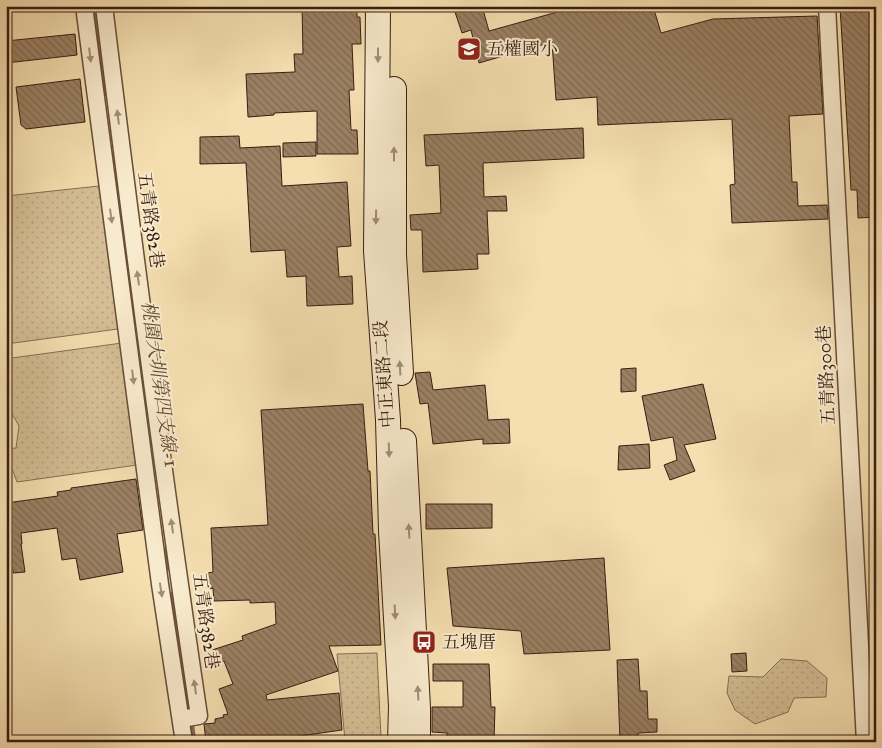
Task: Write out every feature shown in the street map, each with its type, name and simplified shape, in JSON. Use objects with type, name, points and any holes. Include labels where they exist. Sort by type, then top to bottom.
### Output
[{"type":"main road","name":"中正東路二段","points":[[378,6],[376,251],[388,420],[400,742]]},
{"type":"main road","name":"中正東路二段","points":[[394,6],[394,255],[418,708],[418,742]]},
{"type":"street","points":[[84,6],[159,575],[184,742]]},
{"type":"street","name":"五青路382巷","points":[[104,6],[128,204],[199,716],[181,719]]},
{"type":"street","name":"五青路300巷","points":[[826,6],[865,742]]},
{"type":"shaded area","points":[[99,186],[118,329],[6,344],[6,196]]},
{"type":"shaded area","points":[[122,343],[137,465],[17,482],[6,452],[6,449],[16,448],[19,426],[6,403],[6,363],[12,358]]},
{"type":"shaded area","points":[[377,653],[381,738],[345,741],[337,654]]},
{"type":"shaded area","points":[[781,659],[807,661],[827,678],[826,697],[794,698],[788,712],[755,724],[735,710],[727,693],[729,676],[763,677]]},
{"type":"building","points":[[302,6],[357,6],[357,17],[360,17],[361,44],[352,44],[354,90],[349,90],[351,130],[357,130],[358,154],[317,154],[317,111],[274,113],[274,115],[248,117],[246,74],[295,72],[294,54],[303,54]]},
{"type":"building","points":[[453,6],[482,6],[489,31],[579,6],[653,6],[661,33],[713,19],[817,16],[823,114],[789,116],[792,182],[797,182],[798,206],[827,205],[828,219],[732,223],[730,185],[735,184],[732,119],[598,125],[597,97],[556,100],[552,42],[479,63],[471,30],[462,33]]},
{"type":"building","points":[[840,6],[876,6],[876,217],[858,218],[857,190],[851,190]]},
{"type":"building","points":[[75,34],[77,55],[6,63],[6,41]]},
{"type":"building","points":[[80,79],[85,122],[26,129],[21,125],[16,87]]},
{"type":"building","points":[[583,128],[584,158],[483,163],[484,197],[506,196],[507,211],[487,211],[489,254],[477,254],[478,269],[423,272],[422,230],[411,230],[410,215],[441,213],[439,165],[426,166],[424,135]]},
{"type":"building","points":[[239,136],[240,148],[280,146],[282,186],[347,182],[351,246],[337,247],[339,277],[352,276],[353,304],[307,306],[306,276],[287,277],[285,250],[251,252],[246,163],[200,164],[200,137]]},
{"type":"building","points":[[316,142],[316,156],[283,157],[283,143]]},
{"type":"building","points":[[636,368],[636,391],[621,392],[621,369]]},
{"type":"building","points":[[430,372],[433,390],[485,385],[488,420],[509,419],[510,443],[483,444],[483,439],[433,444],[428,403],[420,404],[415,373]]},
{"type":"building","points":[[703,384],[716,439],[684,445],[695,471],[670,480],[664,465],[677,460],[673,437],[651,441],[642,396]]},
{"type":"building","points":[[363,404],[368,471],[370,471],[373,534],[375,534],[381,645],[329,646],[338,671],[266,695],[267,700],[339,693],[342,730],[258,742],[206,742],[204,724],[215,723],[215,719],[228,714],[219,689],[233,684],[224,661],[217,663],[212,650],[243,640],[242,636],[276,624],[275,602],[250,603],[250,600],[214,601],[213,588],[209,589],[208,573],[213,572],[211,528],[268,525],[261,410]]},
{"type":"building","points":[[649,444],[650,468],[618,470],[619,446]]},
{"type":"building","points":[[136,479],[143,530],[117,534],[123,572],[80,580],[76,558],[62,560],[57,528],[21,533],[25,572],[13,573],[13,570],[6,571],[6,503],[58,496],[57,492],[71,490],[71,488]]},
{"type":"building","points":[[426,504],[492,504],[492,528],[426,529]]},
{"type":"building","points":[[604,558],[610,650],[524,654],[521,631],[453,626],[447,568]]},
{"type":"building","points":[[746,653],[747,671],[732,672],[731,654]]},
{"type":"building","points":[[638,659],[640,691],[647,691],[648,719],[657,719],[657,732],[638,733],[638,742],[620,742],[617,660]]},
{"type":"building","points":[[433,664],[489,664],[491,707],[495,707],[494,742],[447,742],[447,733],[432,732],[432,707],[463,707],[463,681],[433,681]]},
{"type":"waterway","name":"桃園大圳第四支線-1","points":[[95,6],[107,94]]},
{"type":"waterway","name":"桃園大圳第四支線-1","points":[[167,549],[169,568]]},
{"type":"waterway","name":"桃園大圳第四支線-1","points":[[173,594],[194,742]]},
{"type":"place","name":"五權國小","points":[[469,49]]},
{"type":"place","name":"五塊厝","points":[[424,642]]}]
